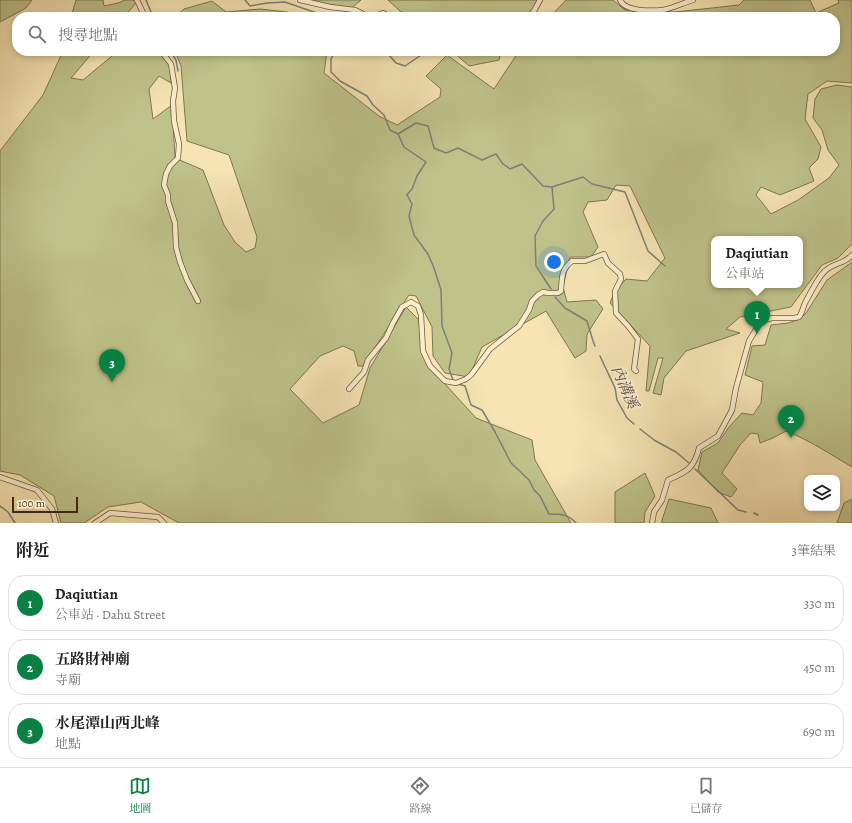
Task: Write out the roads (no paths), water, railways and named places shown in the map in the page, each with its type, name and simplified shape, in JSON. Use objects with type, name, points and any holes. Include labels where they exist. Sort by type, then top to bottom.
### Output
[{"type":"street","points":[[137,0],[143,12]]},
{"type":"street","points":[[300,0],[359,12]]},
{"type":"street","points":[[533,12],[540,0]]},
{"type":"street","points":[[620,0],[621,4],[631,8],[663,10],[693,0]]},
{"type":"street","points":[[164,56],[171,64],[175,88],[173,101],[174,121],[179,144],[178,158],[170,166],[166,174],[164,185],[175,223],[176,246],[180,262],[198,302]]},
{"type":"street","points":[[349,389],[364,372],[368,360],[386,338],[402,307],[411,302],[418,306],[421,315],[423,351],[430,366],[446,381],[456,383],[471,375],[490,348],[519,326],[529,310],[532,301],[538,295],[543,292],[558,293],[561,291],[562,275],[566,265],[572,261],[585,262],[604,254],[608,263],[620,274],[621,279],[615,291],[616,313],[638,339],[634,369],[636,371]]},
{"type":"street","points":[[652,523],[654,512],[662,500],[668,480],[680,475],[690,468],[697,457],[699,448],[718,436],[732,410],[736,388],[749,341],[761,321],[772,318],[799,317],[802,313],[804,305],[822,274],[828,267],[843,262],[852,255]]},
{"type":"street","points":[[0,477],[37,490],[52,509],[56,523]]},
{"type":"street","points":[[95,523],[110,513],[158,517],[164,523]]},
{"type":"waterway","points":[[146,0],[151,12]]},
{"type":"waterway","name":"內溝溪","points":[[245,0],[250,6],[285,2],[314,12]]},
{"type":"waterway","points":[[173,56],[176,60],[178,71]]},
{"type":"waterway","name":"內溝溪","points":[[332,56],[331,59],[331,72],[340,81],[367,96],[373,105],[384,115],[390,130],[398,134],[416,123],[428,126],[434,148],[446,153],[458,148],[482,160],[496,154],[503,164],[510,169],[522,164],[543,186],[552,187],[583,177],[592,184],[625,192],[648,251],[665,266]]},
{"type":"waterway","points":[[390,56],[396,63],[405,66],[420,56]]},
{"type":"waterway","points":[[398,134],[404,147],[426,162],[417,176],[412,189],[407,195],[412,204],[409,216],[414,235],[428,254],[441,290],[442,326],[452,353],[449,369],[453,380]]},
{"type":"waterway","name":"內溝溪","points":[[551,289],[536,266],[535,236],[543,221],[554,209],[552,187]]},
{"type":"waterway","name":"內溝溪","points":[[555,297],[565,308],[587,321],[595,346]]},
{"type":"waterway","name":"內溝溪","points":[[600,356],[615,388],[617,400],[627,418],[634,424]]},
{"type":"waterway","points":[[458,384],[465,386],[471,405],[482,410],[511,463],[529,480],[534,490],[540,496],[549,514],[564,515],[576,523]]},
{"type":"waterway","name":"內溝溪","points":[[640,429],[654,440],[676,452],[689,463]]},
{"type":"waterway","name":"內溝溪","points":[[695,469],[738,510],[746,512]]},
{"type":"waterway","points":[[0,506],[8,512],[15,523]]},
{"type":"waterway","name":"內溝溪","points":[[754,513],[758,515]]},
{"type":"place","name":"Daqiutian","points":[[757,334]]},
{"type":"place","name":"水尾潭山西北峰","points":[[112,382]]},
{"type":"place","name":"五路財神廟","points":[[791,438]]}]
